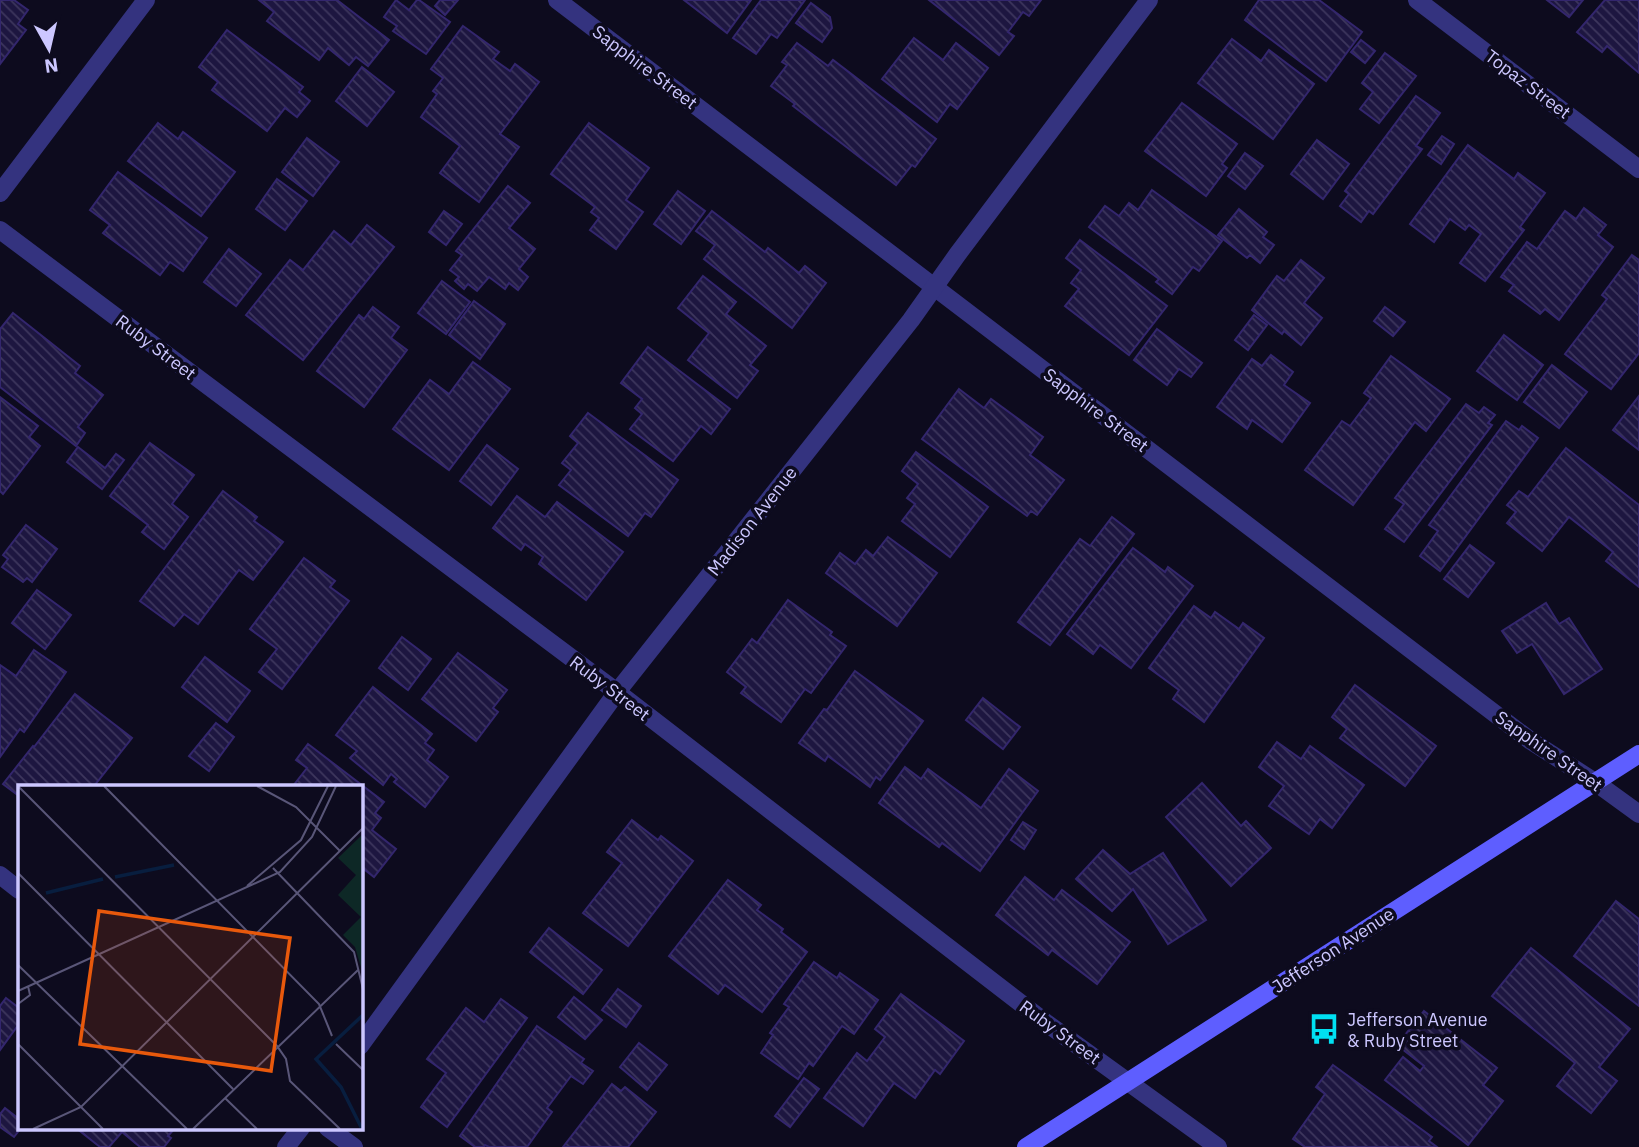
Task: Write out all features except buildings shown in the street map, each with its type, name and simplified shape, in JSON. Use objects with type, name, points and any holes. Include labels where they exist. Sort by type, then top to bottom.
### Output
[{"type":"main road","name":"Jefferson Avenue","points":[[1026,1147],[1639,754]]},
{"type":"street","points":[[0,193],[146,0]]},
{"type":"street","name":"Sapphire Street","points":[[557,0],[1531,741],[1639,814]]},
{"type":"street","name":"Madison Avenue","points":[[362,1043],[617,692],[911,320],[1149,0]]},
{"type":"street","name":"Topaz Street","points":[[1417,0],[1639,169]]},
{"type":"street","name":"Ruby Street","points":[[0,230],[617,692],[1045,1022],[1218,1147]]},
{"type":"street","points":[[0,875],[18,889]]},
{"type":"street","points":[[286,1147],[299,1130]]},
{"type":"street","points":[[331,1130],[354,1147]]},
{"type":"place","name":"Jefferson Avenue & Ruby Street","points":[[1324,1029]]}]
